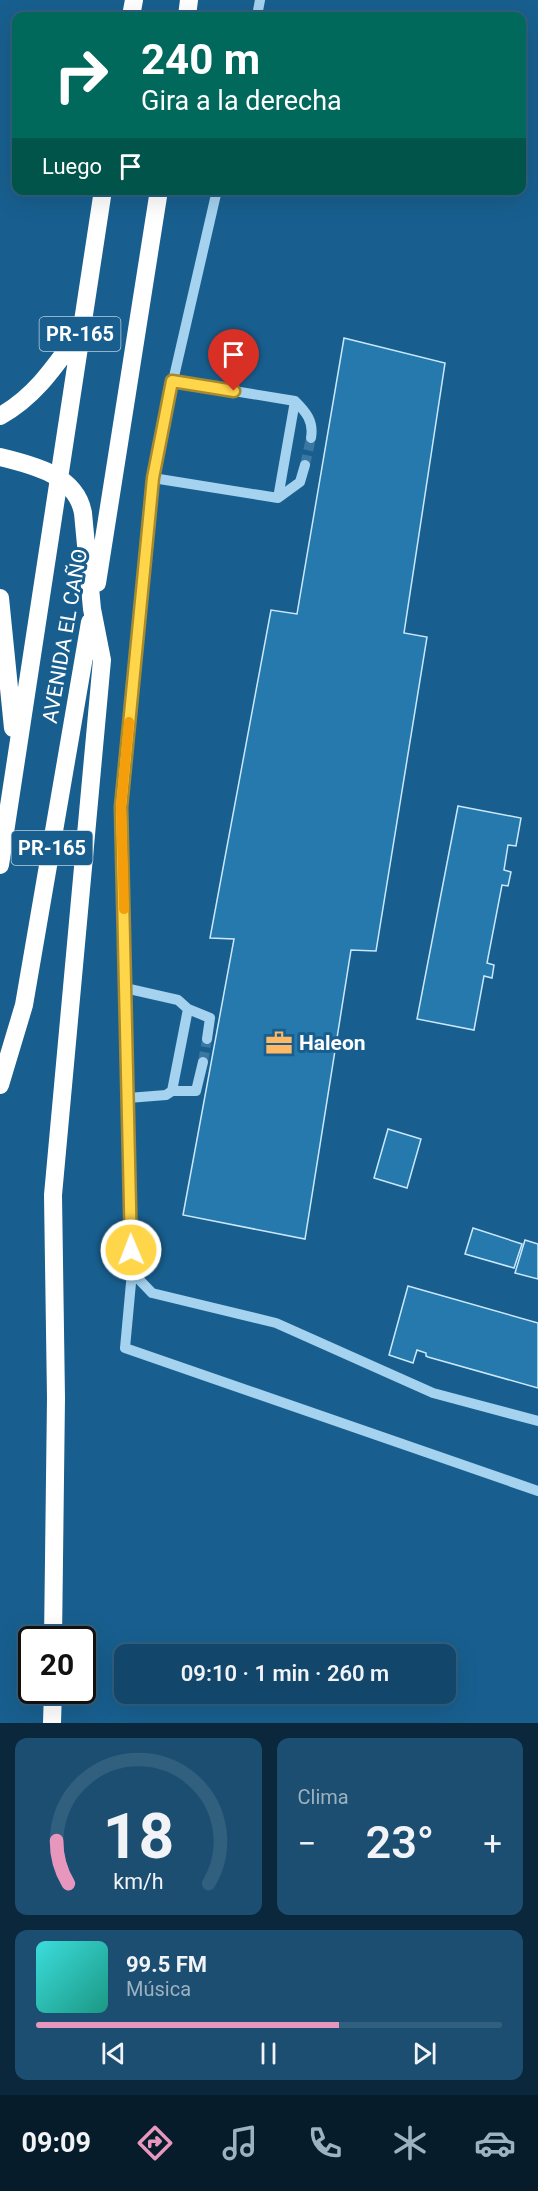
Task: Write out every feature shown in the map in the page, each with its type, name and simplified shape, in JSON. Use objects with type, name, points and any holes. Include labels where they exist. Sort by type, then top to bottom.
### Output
[{"type":"highway","name":"AVENIDA EL CAÑO","points":[[0,865],[102,195]]},
{"type":"highway","name":"AVENIDA EL CAÑO","points":[[0,1085],[24,1005],[92,609],[158,195]]},
{"type":"highway","points":[[0,416],[18,406],[33,392],[80,332]]},
{"type":"highway","points":[[0,457],[29,464],[58,478],[73,491],[82,507],[92,609],[102,660],[53,1196],[56,1398],[53,1626]]},
{"type":"highway","points":[[0,598],[16,754]]},
{"type":"highway","points":[[52,1723],[53,1704]]},
{"type":"lane","points":[[216,195],[172,381],[153,478],[121,807],[132,1272],[124,1347],[538,1491]]},
{"type":"lane","points":[[172,381],[295,400],[307,412],[313,428],[311,438]]},
{"type":"lane","points":[[278,498],[295,400]]},
{"type":"lane","points":[[153,478],[278,498],[300,482],[305,465]]},
{"type":"lane","points":[[125,988],[178,1000],[188,1009],[210,1018],[207,1039]]},
{"type":"lane","points":[[172,1091],[188,1009]]},
{"type":"lane","points":[[128,1098],[166,1095],[172,1091],[196,1090],[203,1062]]},
{"type":"lane","points":[[132,1272],[152,1293],[276,1323],[433,1393],[538,1421]]},
{"type":"building","points":[[344,338],[445,363],[404,633],[427,637],[376,951],[351,950],[305,1239],[183,1215],[234,939],[210,938],[271,610],[297,614]]},
{"type":"building","points":[[458,806],[521,818],[516,846],[508,845],[504,870],[511,872],[508,886],[502,885],[487,963],[494,965],[492,978],[484,976],[474,1030],[417,1019]]},
{"type":"building","points":[[388,1129],[421,1139],[407,1188],[374,1178]]},
{"type":"building","points":[[473,1228],[522,1244],[514,1268],[465,1254]]},
{"type":"building","points":[[525,1240],[538,1244],[538,1279],[515,1273]]},
{"type":"building","points":[[408,1286],[538,1323],[538,1388],[428,1357],[426,1353],[417,1350],[413,1363],[389,1355]]},
{"type":"tunnel","points":[[305,465],[311,438]]},
{"type":"tunnel","points":[[203,1062],[207,1039]]},
{"type":"slow traffic","points":[[124,909],[121,807],[129,722]]},
{"type":"place","name":"Haleon","points":[[279,1043]]},
{"type":"route","points":[[131,1250],[121,807],[153,478],[172,381],[234,391]]}]
